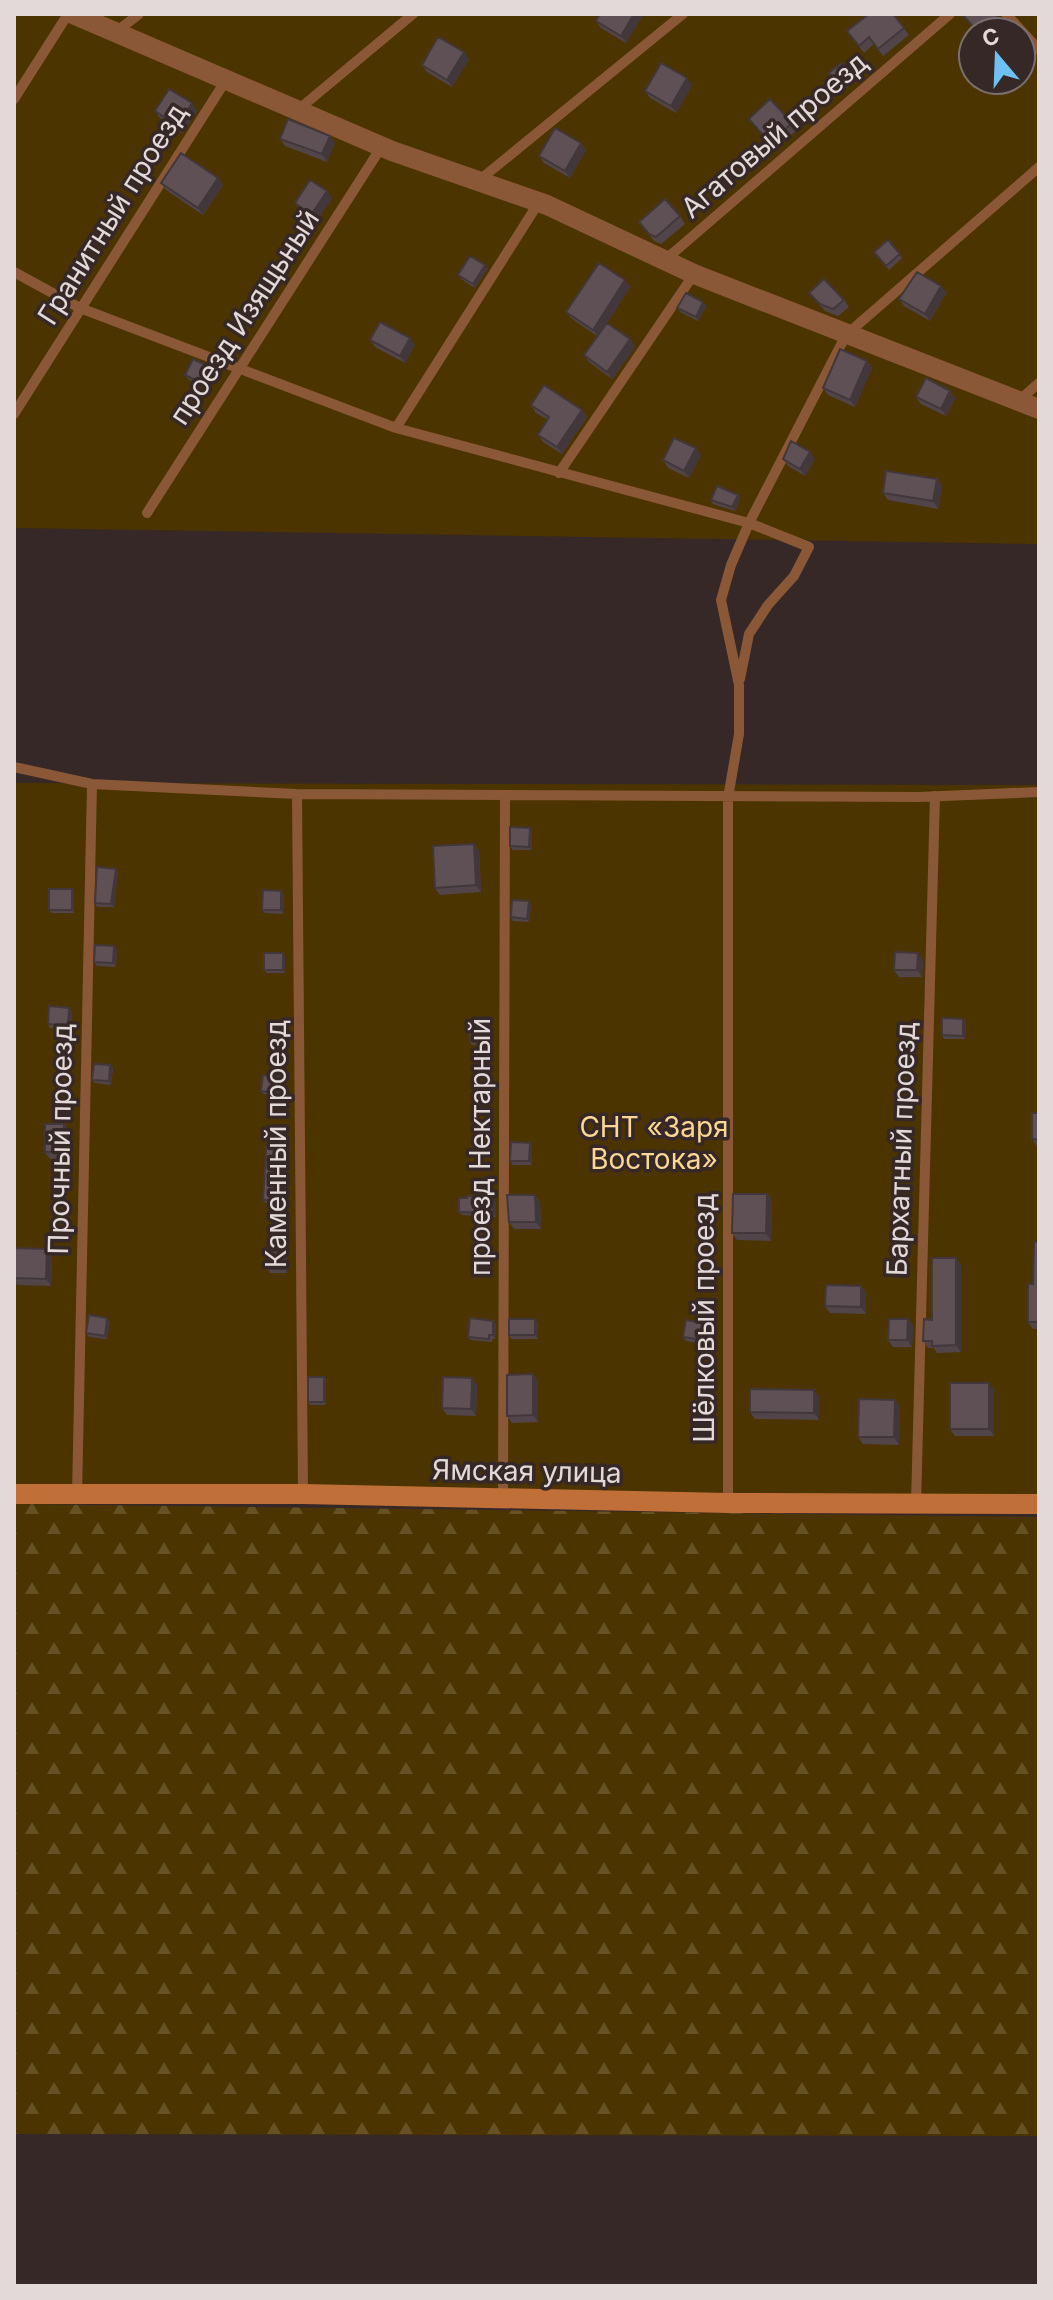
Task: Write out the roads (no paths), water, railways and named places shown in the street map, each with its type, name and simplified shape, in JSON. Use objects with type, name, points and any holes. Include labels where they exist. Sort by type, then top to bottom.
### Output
[{"type":"street","points":[[70,14],[382,146],[539,202],[694,274],[1039,409]]},
{"type":"street","name":"Ямская улица","points":[[14,1494],[303,1494],[728,1503],[1039,1504]]},
{"type":"lane","points":[[14,99],[70,14]]},
{"type":"lane","points":[[116,32],[139,14]]},
{"type":"lane","points":[[299,109],[413,14]]},
{"type":"lane","points":[[477,182],[683,14]]},
{"type":"lane","name":"Агатовый проезд","points":[[665,260],[950,14]]},
{"type":"lane","points":[[1006,14],[1039,50]]},
{"type":"lane","name":"Гранитный проезд","points":[[14,414],[226,80]]},
{"type":"lane","name":"проезд Изящьный","points":[[147,513],[382,146]]},
{"type":"lane","points":[[739,685],[721,600],[731,565],[749,523],[846,335],[1039,167]]},
{"type":"lane","points":[[396,428],[539,202]]},
{"type":"lane","points":[[14,272],[80,308],[396,428],[749,523],[809,547],[794,576],[768,605],[749,634],[739,685]]},
{"type":"lane","points":[[559,473],[694,274]]},
{"type":"lane","points":[[1018,401],[1039,383]]},
{"type":"lane","name":"Шёлковый проезд","points":[[728,1503],[728,798],[739,734],[739,685]]},
{"type":"lane","points":[[14,767],[92,784],[297,794],[728,798],[1039,792]]},
{"type":"lane","name":"Прочный проезд","points":[[77,1495],[92,784]]},
{"type":"lane","name":"Каменный проезд","points":[[297,794],[303,1494]]},
{"type":"lane","name":"проезд Нектарный","points":[[503,1498],[505,795]]},
{"type":"lane","name":"Бархатный проезд","points":[[916,1503],[935,796]]},
{"type":"park label","name":"СНТ «Заря Востока»","points":[[654,1143]]}]
